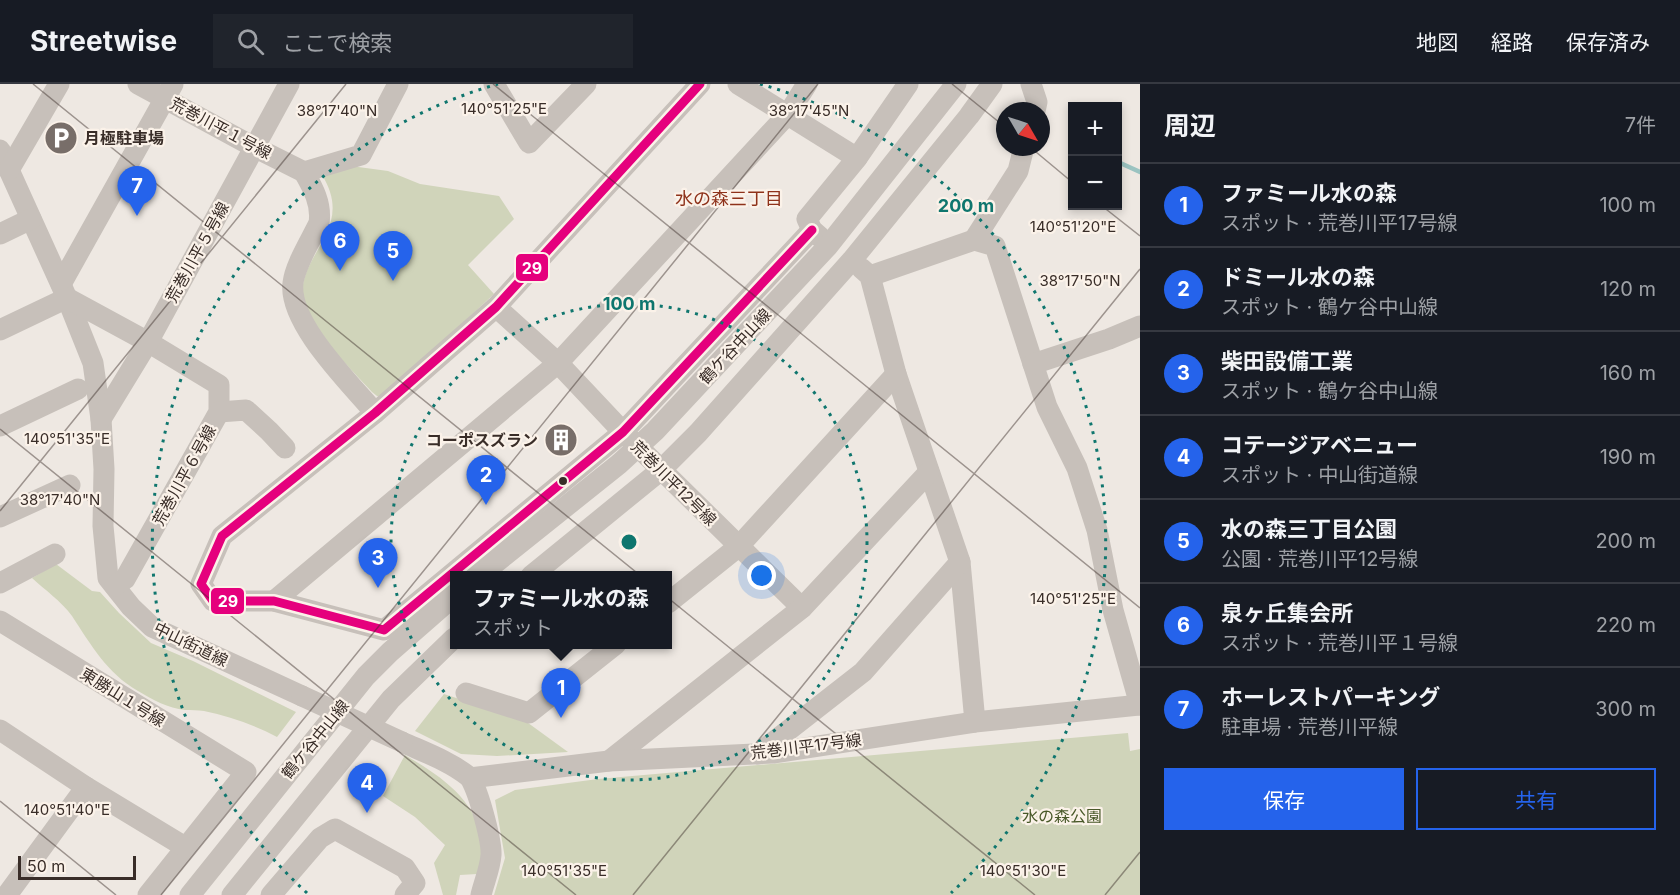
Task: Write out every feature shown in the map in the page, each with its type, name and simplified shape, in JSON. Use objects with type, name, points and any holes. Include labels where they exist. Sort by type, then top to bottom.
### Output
[{"type":"street","points":[[9,170],[59,84]]},
{"type":"street","name":"荒巻川平１号線","points":[[138,84],[169,91],[254,147],[304,172]]},
{"type":"street","name":"荒巻川平５号線","points":[[102,419],[148,342],[289,84]]},
{"type":"street","points":[[375,413],[307,332],[294,301],[293,285],[294,276],[319,223],[320,216],[318,200],[304,172],[361,155],[398,84]]},
{"type":"street","points":[[494,84],[529,143],[586,84]]},
{"type":"street","points":[[450,579],[384,630],[274,601],[213,601],[201,584],[222,536],[375,413],[496,307],[700,84]]},
{"type":"street","points":[[738,84],[857,158]]},
{"type":"street","points":[[274,601],[558,363],[789,114],[807,84]]},
{"type":"street","points":[[828,246],[812,230],[807,219],[857,158],[908,84]]},
{"type":"street","name":"鶴ケ谷中山線","points":[[485,571],[631,440],[828,246],[956,84]]},
{"type":"street","points":[[537,571],[661,470],[706,424],[852,260],[962,125],[992,84]]},
{"type":"street","points":[[1031,84],[1037,102]]},
{"type":"street","points":[[0,330],[64,291],[169,91]]},
{"type":"street","name":"中山街道線","points":[[0,150],[64,291],[93,363],[102,419],[103,526],[108,578],[131,607],[152,627],[402,742],[448,764],[470,778]]},
{"type":"street","points":[[974,240],[1018,171],[1022,156]]},
{"type":"street","points":[[0,234],[31,219]]},
{"type":"street","points":[[461,571],[631,440],[812,230]]},
{"type":"street","points":[[870,276],[974,240],[995,246],[1047,407],[1077,468],[1091,509],[1113,609],[1140,705]]},
{"type":"street","points":[[852,260],[870,276],[897,374],[960,562],[975,722]]},
{"type":"street","name":"荒巻川平６号線","points":[[64,291],[219,385],[219,412],[126,579],[115,586]]},
{"type":"street","name":"荒巻川平12号線","points":[[496,307],[558,363],[631,440],[802,608]]},
{"type":"street","points":[[1033,364],[1109,339],[1140,326]]},
{"type":"street","points":[[672,600],[738,547],[897,374]]},
{"type":"street","points":[[0,426],[78,389]]},
{"type":"street","points":[[219,412],[246,410],[285,448]]},
{"type":"street","points":[[609,761],[802,608],[929,472]]},
{"type":"street","points":[[0,517],[70,485]]},
{"type":"street","points":[[0,583],[55,554]]},
{"type":"street","points":[[758,754],[863,672],[960,562]]},
{"type":"street","name":"鶴ケ谷中山線","points":[[190,895],[366,676],[450,600]]},
{"type":"street","name":"東勝山１号線","points":[[0,621],[246,772],[185,847]]},
{"type":"street","points":[[232,895],[391,699],[450,642]]},
{"type":"street","points":[[466,693],[529,713],[611,649]]},
{"type":"street","name":"荒巻川平17号線","points":[[470,778],[609,761],[758,754],[975,722],[1140,705]]},
{"type":"street","points":[[1,732],[185,847],[156,892]]},
{"type":"street","points":[[470,778],[490,838],[489,869],[481,895]]},
{"type":"street","points":[[7,895],[86,787]]},
{"type":"street","points":[[271,895],[320,838],[334,828],[405,868],[415,883],[405,895]]},
{"type":"green space","points":[[351,166],[388,171],[420,184],[499,196],[514,219],[468,265],[494,294],[383,397],[372,392],[318,331],[306,309],[302,291],[305,275],[328,230],[332,214],[331,196],[322,175]]},
{"type":"green space","points":[[56,564],[92,591],[100,592],[151,643],[296,712],[277,737],[223,715],[179,709],[138,691],[117,676],[93,648],[68,611],[32,578]]},
{"type":"green space","points":[[444,694],[524,720],[568,752],[497,756],[461,754],[415,731]]},
{"type":"green space","name":"水の森公園","points":[[1128,733],[1130,751],[1140,749],[1140,895],[494,895],[505,858],[495,800],[515,790],[598,779]]},
{"type":"green space","points":[[405,755],[445,781],[456,792],[466,803],[480,830],[483,850],[477,874],[460,875],[456,895],[443,895],[434,863],[445,845],[415,817],[383,796]]},
{"type":"waterway","points":[[1122,164],[1140,172]]},
{"type":"transit line","name":"29","points":[[450,575],[384,630],[274,601],[213,601],[201,584],[222,536],[375,413],[496,307],[700,84]]},
{"type":"transit line","name":"29","points":[[455,571],[623,432],[812,230]]},
{"type":"place","name":"月極駐車場","points":[[61,138]]},
{"type":"place","name":"ホーレストパーキング","points":[[137,216]]},
{"type":"place","name":"泉ヶ丘集会所","points":[[340,271]]},
{"type":"place","name":"水の森三丁目公園","points":[[393,281]]},
{"type":"place","name":"コーポスズラン","points":[[561,440]]},
{"type":"place","name":"ドミール水の森","points":[[486,505]]},
{"type":"place","name":"柴田設備工業","points":[[378,588]]},
{"type":"place","name":"ファミール水の森","points":[[561,718]]},
{"type":"place","name":"コテージアベニュー","points":[[367,813]]},
{"type":"district","name":"水の森三丁目","points":[[729,199]]}]
